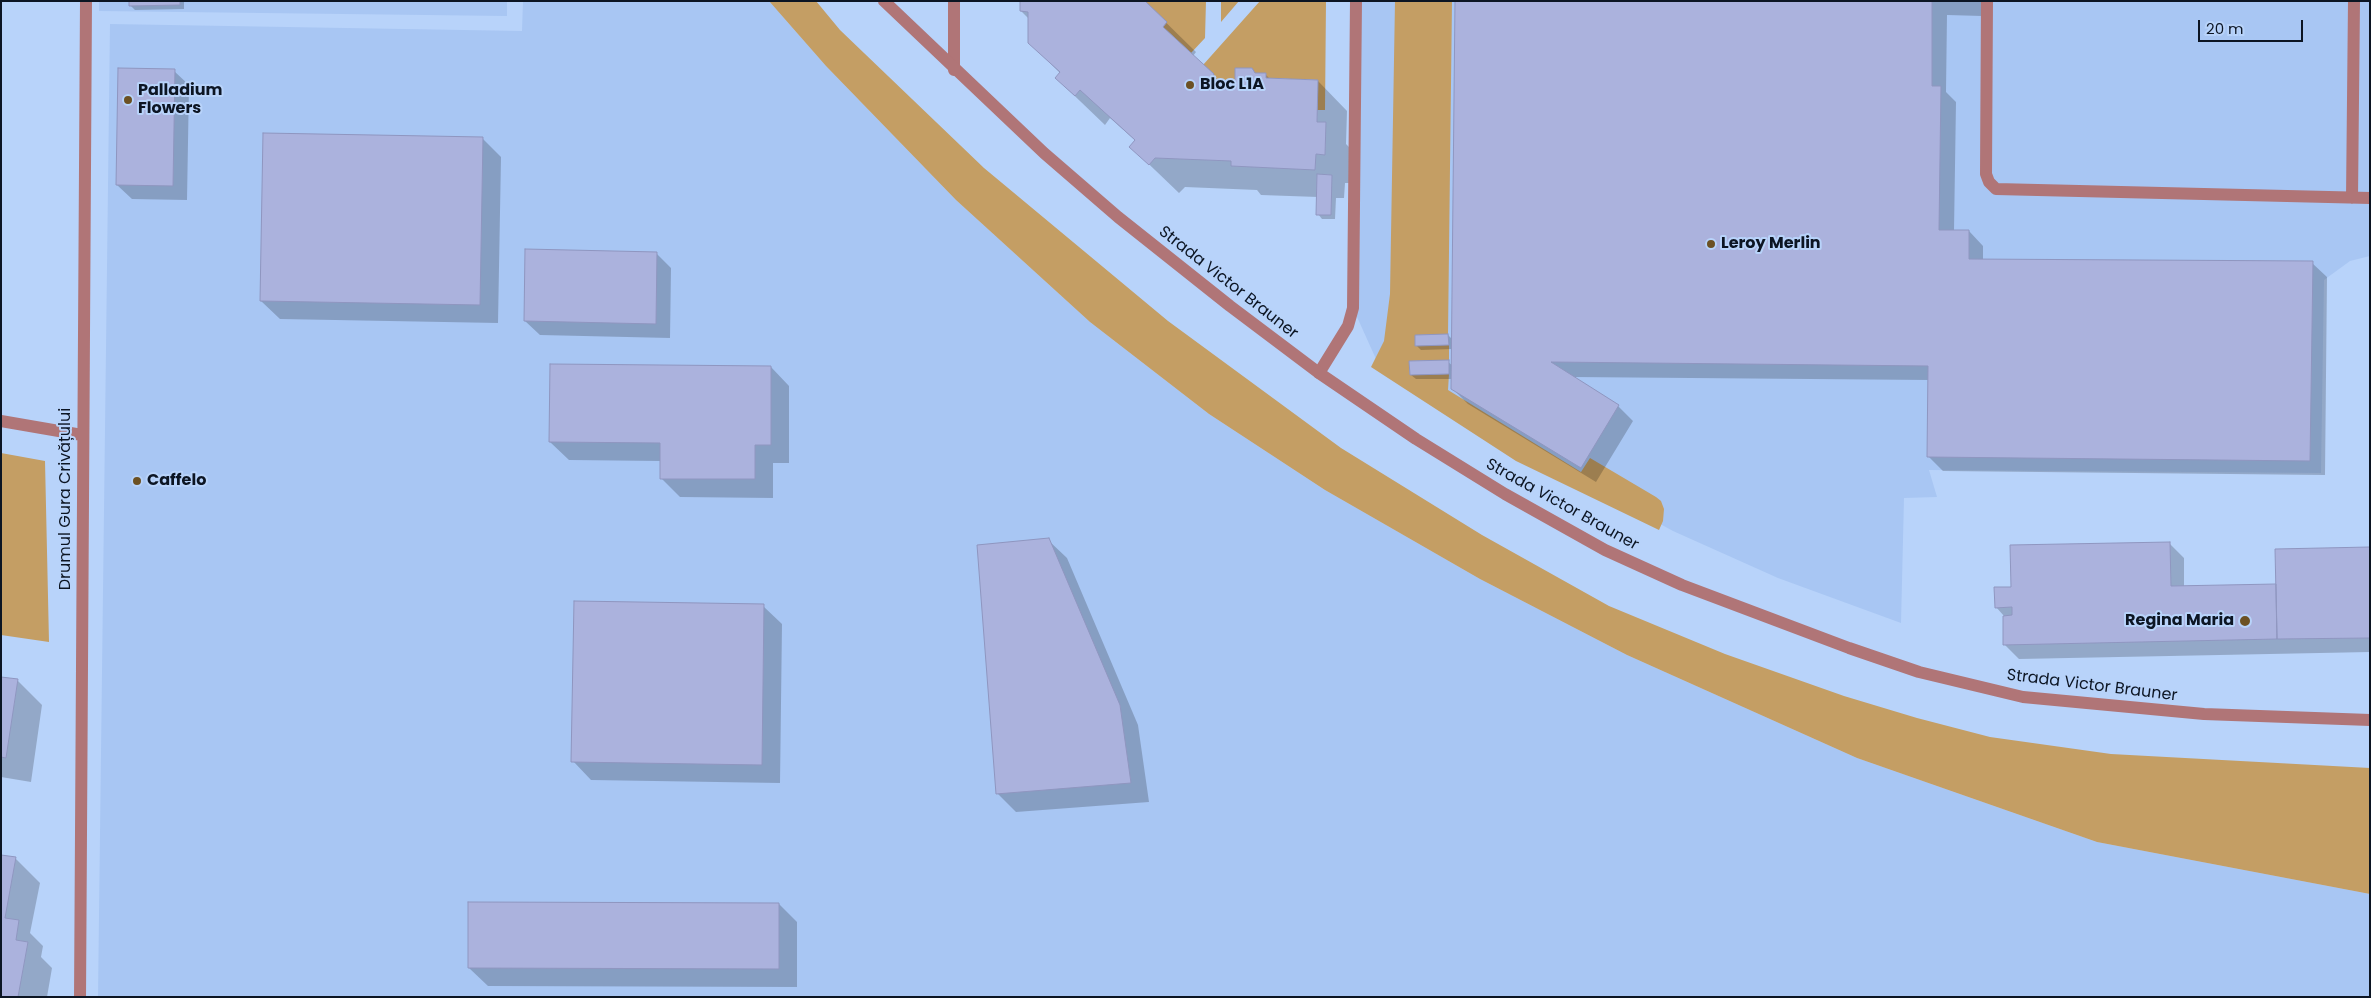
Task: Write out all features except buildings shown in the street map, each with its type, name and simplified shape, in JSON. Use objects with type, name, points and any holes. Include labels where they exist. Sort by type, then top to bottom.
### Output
[{"type":"street","name":"Drumul Gura Crivățului","points":[[80,997],[86,1]]},
{"type":"street","name":"Strada Victor Brauner","points":[[884,1],[954,70],[1044,153],[1118,217],[1189,275],[1319,374],[1437,452],[1505,494],[1605,550],[1700,592],[1849,648],[1919,672],[2023,697],[2088,705],[2204,714],[2370,720]]},
{"type":"street","points":[[954,1],[954,70]]},
{"type":"street","points":[[1319,374],[1348,326],[1353,308],[1356,1]]},
{"type":"street","points":[[1987,1],[1986,174],[1989,182],[1996,189],[2370,198]]},
{"type":"street","points":[[2352,198],[2354,1]]},
{"type":"street","points":[[1,421],[82,435]]},
{"type":"shaded area","points":[[99,1],[507,1],[507,16],[99,11]]},
{"type":"shaded area","points":[[523,1],[769,1],[826,66],[956,200],[1090,322],[1209,414],[1325,490],[1480,579],[1627,655],[1857,758],[2097,842],[2370,894],[2370,997],[98,997],[110,24],[522,31]]},
{"type":"shaded area","points":[[769,1],[816,1],[840,30],[984,168],[1168,321],[1341,448],[1482,535],[1609,606],[1725,654],[1844,696],[1990,737],[2111,754],[2370,768],[2370,894],[2097,842],[1857,758],[1627,655],[1480,579],[1325,490],[1209,414],[1090,322],[956,200],[826,66]]},
{"type":"shaded area","points":[[1135,1],[1206,1],[1205,38],[1191,53]]},
{"type":"shaded area","points":[[1221,1],[1239,1],[1221,22]]},
{"type":"shaded area","points":[[1260,1],[1326,1],[1325,110],[1317,110],[1318,80],[1235,77],[1235,81],[1212,80],[1203,65]]},
{"type":"shaded area","points":[[1356,1],[2370,1],[2370,256],[2350,261],[2324,280],[2321,473],[1929,470],[1937,497],[1904,498],[1901,623],[1778,578],[1673,531],[1578,479],[1376,359],[1353,308]]},
{"type":"shaded area","points":[[1395,1],[1452,1],[1448,334],[1415,336],[1415,345],[1449,345],[1449,360],[1409,361],[1410,375],[1449,374],[1448,390],[1581,472],[1590,458],[1656,497],[1661,501],[1664,509],[1663,521],[1659,530],[1516,461],[1371,367],[1384,341],[1390,294]]},
{"type":"shaded area","points":[[1,453],[45,461],[49,642],[1,635]]},
{"type":"place","name":"Bloc L1A","points":[[1190,85]]},
{"type":"place","name":"Palladium Flowers","points":[[128,100]]},
{"type":"place","name":"Leroy Merlin","points":[[1711,244]]},
{"type":"place","name":"Caffelo","points":[[137,481]]},
{"type":"place","name":"Regina Maria","points":[[2245,621]]}]
